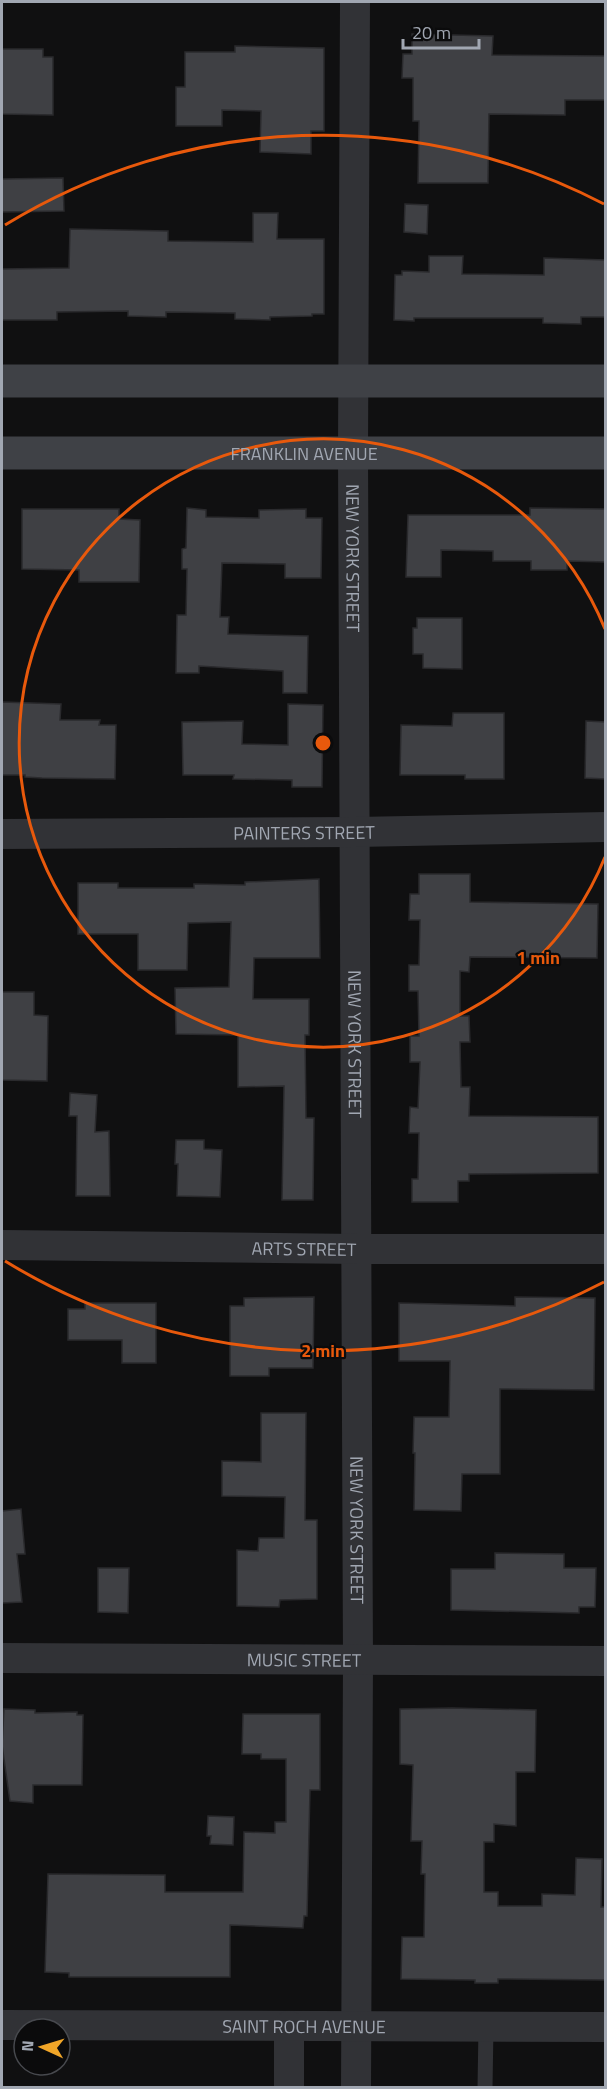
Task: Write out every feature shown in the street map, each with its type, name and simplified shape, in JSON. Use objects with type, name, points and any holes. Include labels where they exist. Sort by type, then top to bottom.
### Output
[{"type":"street","name":"NEW YORK STREET","points":[[355,2],[353,453],[358,1661],[356,2088]]},
{"type":"street","points":[[2,381],[606,381]]},
{"type":"street","name":"FRANKLIN AVENUE","points":[[2,453],[606,453]]},
{"type":"street","name":"PAINTERS STREET","points":[[2,834],[606,828]]},
{"type":"street","name":"ARTS STREET","points":[[2,1245],[606,1249]]},
{"type":"street","name":"MUSIC STREET","points":[[2,1658],[606,1661]]},
{"type":"street","name":"SAINT ROCH AVENUE","points":[[2,2025],[606,2027]]},
{"type":"street","points":[[289,2026],[289,2088]]},
{"type":"lane","points":[[485,2088],[486,2027]]},
{"type":"building","points":[[412,34],[493,36],[492,55],[606,56],[606,100],[565,100],[565,115],[489,114],[488,183],[418,183],[419,121],[413,121],[413,78],[402,78],[403,54],[412,54]]},
{"type":"building","points":[[235,46],[324,48],[324,131],[311,131],[311,154],[260,152],[261,111],[222,110],[222,126],[176,126],[176,87],[185,87],[185,52],[235,52]]},
{"type":"building","points":[[2,49],[43,49],[43,57],[53,57],[53,115],[2,114]]},
{"type":"building","points":[[63,178],[64,211],[2,212],[2,179]]},
{"type":"building","points":[[405,204],[428,205],[427,234],[404,232]]},
{"type":"building","points":[[253,213],[278,213],[277,239],[324,239],[324,314],[270,317],[270,320],[235,319],[235,313],[166,312],[166,317],[128,316],[128,311],[57,312],[57,320],[2,320],[2,269],[69,268],[70,229],[168,231],[168,241],[253,242]]},
{"type":"building","points":[[429,256],[463,256],[462,274],[544,275],[544,258],[606,260],[606,317],[581,317],[581,324],[543,323],[543,318],[394,320],[395,275],[402,275],[402,271],[429,272]]},
{"type":"building","points":[[187,508],[206,510],[206,517],[259,518],[259,510],[306,509],[306,518],[322,518],[321,578],[285,578],[285,564],[222,563],[220,617],[229,617],[228,634],[308,636],[307,693],[283,693],[283,671],[199,666],[199,673],[176,673],[177,615],[186,615],[187,569],[182,569],[182,549],[186,548]]},
{"type":"building","points":[[530,508],[606,509],[606,562],[567,561],[567,570],[531,570],[531,561],[493,561],[493,551],[441,550],[441,577],[406,577],[408,515],[530,515]]},
{"type":"building","points":[[22,509],[119,509],[119,519],[140,520],[139,582],[79,582],[79,570],[22,569]]},
{"type":"building","points":[[417,618],[462,618],[462,669],[423,668],[423,654],[413,654],[413,628],[417,628]]},
{"type":"building","points":[[2,702],[61,704],[60,720],[100,720],[99,725],[116,725],[115,779],[2,775]]},
{"type":"building","points":[[288,704],[323,705],[322,787],[292,787],[292,780],[233,779],[234,775],[183,775],[182,722],[243,721],[242,744],[288,745]]},
{"type":"building","points":[[453,713],[504,713],[504,779],[465,779],[465,775],[400,775],[401,725],[452,726]]},
{"type":"building","points":[[586,721],[606,722],[606,779],[585,778]]},
{"type":"building","points":[[419,874],[470,874],[470,902],[598,904],[597,958],[470,957],[469,972],[460,971],[460,1016],[469,1016],[470,1042],[460,1042],[461,1087],[470,1087],[469,1116],[598,1117],[598,1173],[469,1174],[469,1181],[458,1181],[458,1202],[412,1202],[412,1179],[418,1179],[419,1133],[409,1133],[410,1107],[418,1108],[420,1062],[410,1062],[410,1036],[419,1036],[418,991],[409,991],[409,965],[419,965],[420,920],[409,920],[410,894],[419,894]]},
{"type":"building","points":[[319,879],[320,958],[254,958],[253,999],[309,999],[309,1035],[305,1035],[306,1118],[314,1118],[313,1200],[282,1200],[284,1086],[238,1087],[238,1035],[176,1034],[175,988],[229,987],[231,922],[188,923],[187,970],[138,970],[138,934],[78,934],[78,883],[118,883],[118,888],[194,888],[194,884],[245,885],[245,882]]},
{"type":"building","points":[[2,992],[34,992],[34,1015],[48,1016],[47,1081],[2,1080]]},
{"type":"building","points":[[70,1093],[97,1095],[95,1132],[109,1131],[110,1196],[76,1196],[77,1116],[69,1116]]},
{"type":"building","points":[[176,1140],[204,1140],[204,1149],[222,1150],[220,1197],[177,1196]]},
{"type":"building","points":[[314,1297],[313,1368],[269,1368],[269,1376],[230,1376],[230,1306],[244,1306],[244,1298]]},
{"type":"building","points":[[515,1297],[595,1298],[594,1390],[500,1389],[500,1474],[462,1474],[461,1511],[414,1510],[414,1417],[449,1417],[450,1361],[399,1361],[399,1303],[515,1306]]},
{"type":"building","points":[[85,1303],[156,1303],[156,1363],[122,1363],[122,1340],[68,1340],[68,1309],[85,1309]]},
{"type":"building","points":[[261,1413],[306,1413],[305,1520],[317,1520],[317,1599],[280,1600],[279,1607],[237,1606],[237,1550],[258,1551],[259,1538],[284,1538],[285,1497],[222,1496],[222,1461],[261,1462]]},
{"type":"building","points":[[21,1509],[25,1554],[17,1554],[22,1602],[2,1603],[2,1511]]},
{"type":"building","points":[[495,1553],[564,1554],[564,1568],[596,1568],[595,1607],[579,1607],[579,1613],[451,1610],[451,1569],[495,1569]]},
{"type":"building","points":[[98,1568],[129,1568],[128,1613],[98,1612]]},
{"type":"building","points":[[4,1709],[35,1710],[35,1713],[77,1712],[77,1715],[83,1715],[82,1785],[33,1785],[33,1803],[10,1801],[2,1745]]},
{"type":"building","points":[[400,1709],[536,1710],[535,1772],[516,1772],[516,1826],[494,1824],[494,1842],[484,1842],[484,1892],[498,1892],[498,1906],[542,1906],[542,1894],[575,1895],[576,1858],[602,1859],[601,1907],[606,1907],[606,1980],[498,1979],[498,1983],[475,1983],[475,1980],[401,1979],[402,1937],[424,1937],[425,1874],[421,1874],[422,1841],[411,1841],[413,1765],[400,1764]]},
{"type":"building","points":[[243,1714],[320,1714],[320,1790],[310,1790],[307,1916],[304,1916],[303,1928],[230,1925],[230,1977],[69,1977],[69,1973],[45,1972],[48,1874],[165,1875],[165,1892],[243,1892],[244,1832],[275,1833],[275,1822],[286,1822],[286,1759],[261,1759],[261,1754],[242,1754]]},
{"type":"building","points":[[208,1816],[234,1817],[233,1845],[210,1844],[211,1836],[207,1836]]}]
